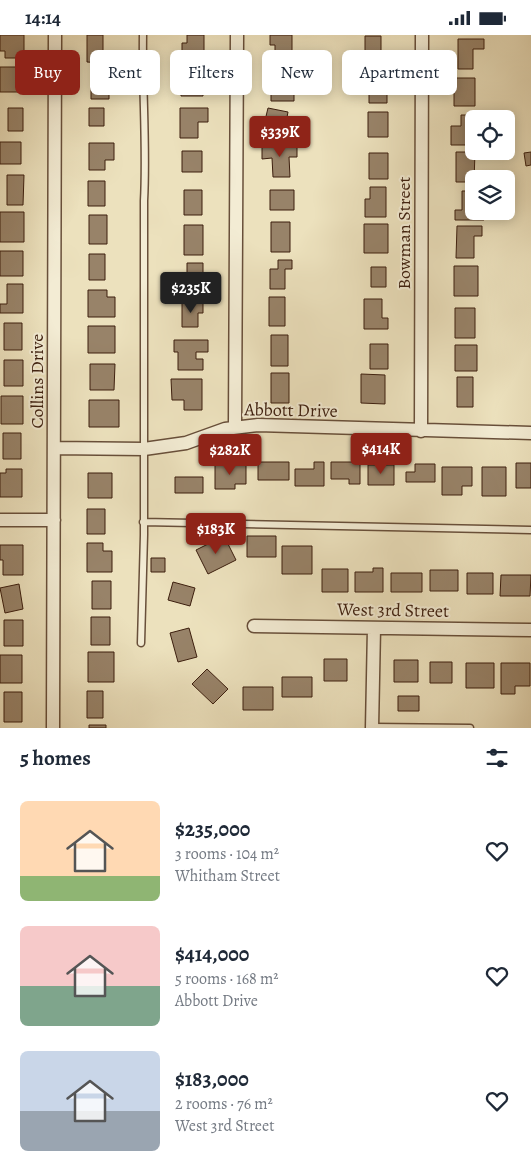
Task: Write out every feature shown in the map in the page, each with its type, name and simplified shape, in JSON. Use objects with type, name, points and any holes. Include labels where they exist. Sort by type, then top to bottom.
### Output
[{"type":"street","name":"Collins Drive","points":[[53,728],[55,35]]},
{"type":"street","points":[[235,427],[237,35]]},
{"type":"street","name":"Bowman Street","points":[[421,431],[422,35]]},
{"type":"street","name":"Abbott Drive","points":[[54,448],[144,449],[186,443],[225,429],[258,425],[531,433]]},
{"type":"street","points":[[0,520],[54,521]]},
{"type":"street","name":"West 3rd Street","points":[[254,625],[531,631]]},
{"type":"street","points":[[372,727],[374,627]]},
{"type":"lane","points":[[141,643],[144,449],[144,201],[146,161],[143,120],[143,35]]},
{"type":"lane","points":[[143,522],[531,530]]},
{"type":"lane","points":[[372,727],[470,728]]},
{"type":"building","points":[[0,35],[24,35],[24,50],[15,50],[15,58],[5,58],[5,51],[0,51]]},
{"type":"building","points":[[87,35],[103,35],[103,50],[90,50],[90,62],[87,62]]},
{"type":"building","points":[[187,35],[204,35],[204,50],[182,50],[182,43],[187,43]]},
{"type":"building","points":[[270,35],[292,35],[292,50],[275,50],[275,45],[270,45]]},
{"type":"building","points":[[365,36],[381,36],[381,50],[365,50]]},
{"type":"building","points":[[458,39],[484,39],[484,49],[473,49],[473,69],[458,69]]},
{"type":"building","points":[[0,67],[15,67],[15,92],[0,92]]},
{"type":"building","points":[[457,78],[475,78],[475,106],[454,106],[454,95],[457,95]]},
{"type":"building","points":[[91,95],[109,95],[109,99],[91,99]]},
{"type":"building","points":[[181,95],[203,95],[203,96]]},
{"type":"building","points":[[271,95],[294,95],[294,101],[271,101]]},
{"type":"building","points":[[369,95],[387,95],[387,103],[369,103]]},
{"type":"building","points":[[8,108],[23,108],[23,131],[8,131]]},
{"type":"building","points":[[89,108],[104,108],[104,126],[89,126]]},
{"type":"building","points":[[180,108],[208,108],[208,122],[198,122],[198,138],[180,138]]},
{"type":"building","points":[[268,108],[288,112],[283,138],[262,133]]},
{"type":"building","points":[[368,112],[388,112],[388,137],[368,137]]},
{"type":"building","points":[[461,115],[465,115],[465,145],[451,145],[451,126],[461,126]]},
{"type":"building","points":[[0,142],[21,142],[21,164],[0,164]]},
{"type":"building","points":[[89,143],[114,143],[114,160],[105,160],[105,170],[89,170]]},
{"type":"building","points":[[297,145],[297,157],[289,157],[290,177],[273,177],[272,158],[262,159],[262,146]]},
{"type":"building","points":[[182,151],[202,151],[202,172],[182,172]]},
{"type":"building","points":[[456,152],[465,152],[465,160],[475,160],[474,170],[465,170],[465,182],[456,182]]},
{"type":"building","points":[[531,152],[531,165],[526,166],[524,153]]},
{"type":"building","points":[[369,153],[388,153],[388,179],[369,179]]},
{"type":"building","points":[[7,175],[24,175],[23,205],[7,205]]},
{"type":"building","points":[[88,181],[105,181],[105,206],[88,206]]},
{"type":"building","points":[[370,187],[386,187],[386,217],[365,217],[365,199],[370,199]]},
{"type":"building","points":[[184,190],[202,190],[202,215],[184,215]]},
{"type":"building","points":[[270,190],[294,190],[294,210],[270,210]]},
{"type":"building","points":[[462,191],[465,191],[465,220],[455,220],[455,210],[462,210]]},
{"type":"building","points":[[0,212],[24,212],[24,242],[0,242]]},
{"type":"building","points":[[89,215],[107,215],[107,244],[89,244]]},
{"type":"building","points":[[271,222],[290,222],[290,252],[271,252]]},
{"type":"building","points":[[364,224],[388,224],[388,253],[364,253]]},
{"type":"building","points":[[184,225],[203,225],[203,255],[184,255]]},
{"type":"building","points":[[457,226],[482,226],[482,236],[474,236],[474,258],[456,258]]},
{"type":"building","points":[[0,251],[23,251],[23,276],[0,276]]},
{"type":"building","points":[[89,254],[105,254],[105,280],[89,280]]},
{"type":"building","points":[[278,260],[292,260],[292,269],[285,269],[285,289],[270,289],[270,269],[278,269]]},
{"type":"building","points":[[187,263],[203,263],[203,292],[187,292]]},
{"type":"building","points":[[454,266],[478,266],[478,296],[454,296]]},
{"type":"building","points":[[371,267],[386,267],[386,287],[371,287]]},
{"type":"building","points":[[7,284],[23,284],[23,313],[0,313],[0,304],[7,304]]},
{"type":"building","points":[[88,290],[107,290],[107,297],[115,297],[115,317],[88,317]]},
{"type":"building","points":[[269,297],[285,297],[285,326],[269,326]]},
{"type":"building","points":[[364,299],[382,299],[382,318],[388,318],[388,329],[364,329]]},
{"type":"building","points":[[182,302],[203,302],[203,313],[198,313],[198,327],[182,327]]},
{"type":"building","points":[[455,308],[475,308],[475,338],[455,338]]},
{"type":"building","points":[[4,323],[22,323],[22,350],[4,350]]},
{"type":"building","points":[[88,326],[115,326],[115,353],[88,353]]},
{"type":"building","points":[[271,335],[288,335],[288,366],[271,366]]},
{"type":"building","points":[[174,340],[208,340],[208,352],[196,352],[196,359],[203,359],[203,370],[178,370],[178,352],[174,352]]},
{"type":"building","points":[[370,344],[388,344],[388,369],[370,369]]},
{"type":"building","points":[[455,345],[477,345],[477,371],[455,371]]},
{"type":"building","points":[[4,360],[23,360],[23,386],[4,386]]},
{"type":"building","points":[[90,364],[115,364],[114,390],[90,390]]},
{"type":"building","points":[[271,373],[289,373],[289,403],[271,403]]},
{"type":"building","points":[[361,374],[385,375],[385,404],[361,403]]},
{"type":"building","points":[[457,377],[473,377],[473,407],[457,407]]},
{"type":"building","points":[[171,379],[202,379],[202,410],[184,410],[184,400],[172,400]]},
{"type":"building","points":[[1,396],[23,396],[23,424],[1,424]]},
{"type":"building","points":[[89,400],[119,400],[119,427],[89,427]]},
{"type":"building","points":[[3,433],[21,433],[21,459],[3,459]]},
{"type":"building","points":[[258,462],[289,462],[289,480],[258,480]]},
{"type":"building","points":[[314,462],[324,462],[324,486],[295,486],[295,469],[314,469]]},
{"type":"building","points":[[331,462],[360,462],[360,484],[349,484],[349,479],[331,479]]},
{"type":"building","points":[[516,463],[531,463],[531,488],[516,488]]},
{"type":"building","points":[[415,464],[435,464],[435,482],[406,482],[406,472],[415,472]]},
{"type":"building","points":[[215,465],[246,465],[246,484],[235,484],[235,489],[215,489]]},
{"type":"building","points":[[368,465],[394,465],[394,485],[368,485]]},
{"type":"building","points":[[442,467],[472,467],[472,486],[462,486],[462,495],[442,495]]},
{"type":"building","points":[[482,467],[506,467],[506,496],[482,496]]},
{"type":"building","points":[[6,469],[22,469],[22,497],[0,497],[0,473],[6,473]]},
{"type":"building","points":[[88,473],[112,473],[112,498],[88,498]]},
{"type":"building","points":[[175,477],[203,477],[203,493],[175,493]]},
{"type":"building","points":[[87,509],[105,509],[105,534],[87,534]]},
{"type":"building","points":[[224,536],[236,560],[208,574],[196,550]]},
{"type":"building","points":[[247,536],[276,536],[276,557],[247,557]]},
{"type":"building","points":[[87,543],[103,543],[103,551],[112,551],[112,572],[87,572]]},
{"type":"building","points":[[0,545],[23,545],[23,575],[3,575]]},
{"type":"building","points":[[282,546],[312,546],[312,574],[282,574]]},
{"type":"building","points":[[151,558],[165,558],[165,572],[151,572]]},
{"type":"building","points":[[373,568],[383,568],[383,592],[355,592],[355,572],[373,572]]},
{"type":"building","points":[[322,569],[348,569],[348,592],[322,592]]},
{"type":"building","points":[[430,570],[458,570],[458,591],[430,591]]},
{"type":"building","points":[[391,573],[422,573],[422,592],[391,592]]},
{"type":"building","points":[[467,573],[493,573],[493,594],[467,594]]},
{"type":"building","points":[[501,575],[531,575],[530,596],[500,596]]},
{"type":"building","points":[[92,581],[111,581],[111,609],[92,609]]},
{"type":"building","points":[[173,582],[195,588],[190,606],[168,600]]},
{"type":"building","points":[[19,584],[23,609],[5,613],[0,588]]},
{"type":"building","points":[[91,617],[110,617],[110,645],[91,645]]},
{"type":"building","points":[[4,620],[23,620],[23,646],[4,646]]},
{"type":"building","points":[[189,628],[197,657],[178,662],[170,633]]},
{"type":"building","points":[[88,652],[114,652],[114,682],[88,682]]},
{"type":"building","points":[[0,655],[22,655],[22,683],[0,683]]},
{"type":"building","points":[[324,659],[347,659],[347,681],[324,681]]},
{"type":"building","points":[[394,660],[418,660],[418,682],[394,682]]},
{"type":"building","points":[[430,662],[452,662],[452,683],[430,683]]},
{"type":"building","points":[[466,663],[494,663],[494,688],[466,688]]},
{"type":"building","points":[[501,663],[530,663],[530,686],[515,686],[515,694],[501,694]]},
{"type":"building","points":[[207,669],[228,689],[213,704],[192,684]]},
{"type":"building","points":[[282,677],[312,677],[312,697],[282,697]]},
{"type":"building","points":[[243,687],[273,687],[273,710],[243,710]]},
{"type":"building","points":[[87,691],[103,691],[103,718],[87,718]]},
{"type":"building","points":[[4,692],[22,692],[22,722],[4,722]]},
{"type":"building","points":[[398,696],[419,696],[419,711],[398,711]]},
{"type":"building","points":[[89,725],[106,725],[106,728],[89,728]]}]
